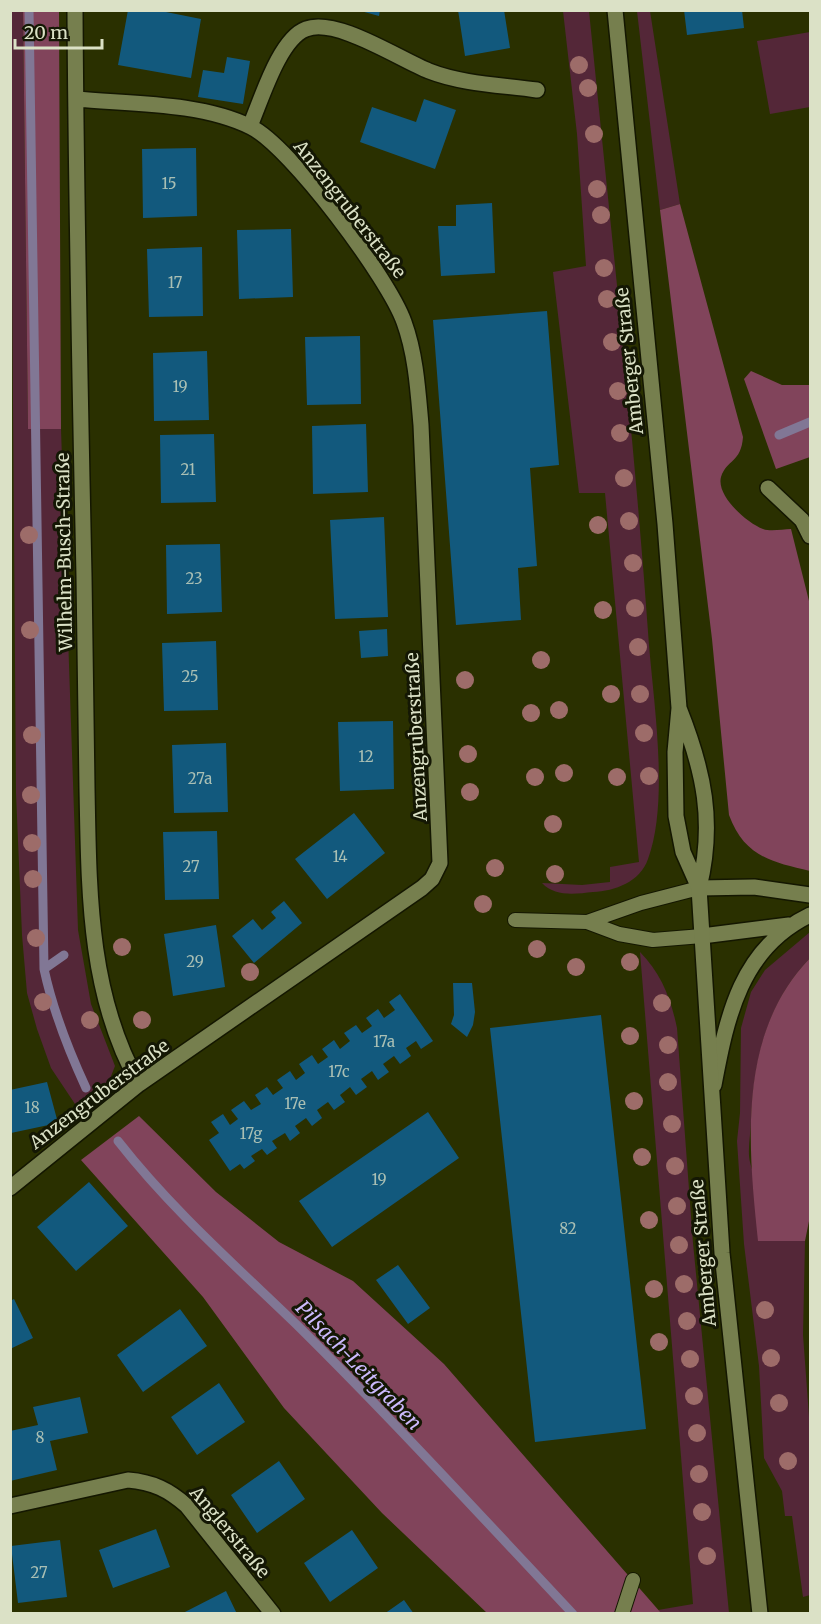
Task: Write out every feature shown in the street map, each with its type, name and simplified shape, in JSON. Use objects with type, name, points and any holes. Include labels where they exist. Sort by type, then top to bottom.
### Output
[{"type":"street","name":"Wilhelm-Busch-Straße","points":[[75,10],[87,776],[92,918],[99,976],[106,1007],[116,1039],[140,1084]]},
{"type":"street","name":"Amberger Straße","points":[[615,10],[665,524],[679,708],[675,752],[676,816],[683,852],[699,888]]},
{"type":"street","points":[[250,126],[285,48],[304,29],[316,26],[345,32],[432,72],[456,78],[537,90]]},
{"type":"street","name":"Anzengruberstraße","points":[[10,1188],[140,1084],[422,888],[432,879],[440,863],[421,425],[418,389],[405,323],[379,274],[287,156],[267,137],[250,126],[219,115],[165,106],[76,99]]},
{"type":"street","points":[[768,488],[802,520],[810,536]]},
{"type":"street","name":"Amberger Straße","points":[[679,708],[699,762],[708,824],[706,859],[699,888],[711,1100],[722,1253],[760,1614]]},
{"type":"street","points":[[699,888],[754,887],[810,895]]},
{"type":"street","points":[[711,1100],[726,1028],[737,993],[764,948],[792,925],[810,915]]},
{"type":"street","points":[[702,936],[792,925]]},
{"type":"street","name":"Anglerstraße","points":[[10,1506],[128,1480],[145,1481],[159,1486],[172,1493],[187,1506],[273,1614]]},
{"type":"lane","points":[[587,922],[641,903],[699,888]]},
{"type":"lane","points":[[515,920],[587,922],[638,938],[670,939],[702,936]]},
{"type":"lane","points":[[622,1614],[633,1580]]},
{"type":"shaded area","points":[[10,11],[23,11],[28,429],[61,429],[78,930],[91,1004],[115,1066],[108,1084],[79,1110],[51,1068],[37,1029],[27,993],[22,935],[16,793]]},
{"type":"shaded area","points":[[23,11],[59,11],[61,429],[28,429]]},
{"type":"shaded area","points":[[563,11],[589,11],[636,486],[659,782],[654,836],[648,859],[639,874],[626,884],[610,890],[572,894],[553,891],[542,883],[582,885],[610,882],[610,867],[639,862],[605,493],[579,493],[553,272],[586,266],[577,134]]},
{"type":"shaded area","points":[[637,11],[650,11],[680,204],[660,210]]},
{"type":"shaded area","points":[[810,32],[810,107],[770,114],[757,41]]},
{"type":"shaded area","points":[[680,204],[743,437],[740,452],[721,477],[723,492],[734,508],[756,526],[770,530],[791,529],[810,605],[810,871],[760,855],[742,840],[729,815],[712,639],[660,210]]},
{"type":"shaded area","points":[[751,371],[782,385],[810,385],[810,457],[776,469],[744,379]]},
{"type":"shaded area","points":[[810,932],[810,958],[795,975],[773,1013],[760,1054],[755,1075],[749,1152],[756,1180],[786,1240],[805,1241],[803,1335],[810,1430],[810,1595],[803,1597],[792,1516],[785,1516],[782,1491],[764,1458],[759,1366],[744,1244],[737,1141],[740,1113],[741,1028],[751,992],[765,970]]},
{"type":"shaded area","points":[[640,952],[654,969],[664,987],[677,1028],[693,1243],[729,1613],[661,1613],[658,1610],[693,1604]]},
{"type":"shaded area","points":[[810,958],[810,1216],[805,1241],[758,1241],[751,1129],[753,1092],[759,1055],[770,1021],[786,988]]},
{"type":"shaded area","points":[[139,1116],[216,1192],[279,1242],[353,1281],[444,1364],[661,1613],[487,1613],[382,1513],[284,1408],[203,1297],[81,1160]]},
{"type":"building","points":[[128,10],[156,10],[201,19],[191,78],[118,65]]},
{"type":"building","points":[[357,10],[380,10],[379,16]]},
{"type":"building","points":[[458,10],[504,10],[510,48],[465,56]]},
{"type":"building","points":[[684,10],[742,10],[744,28],[687,35]]},
{"type":"building","points":[[227,57],[250,61],[243,104],[198,97],[203,70],[224,73]]},
{"type":"building","points":[[424,99],[456,110],[435,169],[360,142],[372,107],[416,122]]},
{"type":"building","points":[[196,148],[197,216],[143,218],[142,149]]},
{"type":"building","points":[[492,203],[495,273],[441,276],[438,226],[456,226],[456,205]]},
{"type":"building","points":[[291,229],[293,297],[239,299],[237,230]]},
{"type":"building","points":[[202,247],[203,316],[149,317],[147,249]]},
{"type":"building","points":[[547,311],[559,465],[530,468],[537,566],[518,568],[521,620],[456,625],[433,320]]},
{"type":"building","points":[[360,336],[361,404],[307,405],[305,337]]},
{"type":"building","points":[[207,351],[209,420],[154,421],[153,353]]},
{"type":"building","points":[[366,424],[368,492],[313,494],[312,426]]},
{"type":"building","points":[[214,434],[216,502],[161,503],[160,435]]},
{"type":"building","points":[[384,517],[388,617],[335,619],[330,520]]},
{"type":"building","points":[[220,544],[222,612],[167,614],[166,545]]},
{"type":"building","points":[[387,629],[388,656],[361,658],[359,631]]},
{"type":"building","points":[[216,641],[218,710],[164,711],[162,643]]},
{"type":"building","points":[[393,721],[394,789],[340,791],[338,722]]},
{"type":"building","points":[[226,743],[228,812],[174,813],[172,745]]},
{"type":"building","points":[[354,813],[385,853],[327,899],[295,859]]},
{"type":"building","points":[[217,831],[219,899],[165,900],[163,832]]},
{"type":"building","points":[[284,901],[302,923],[254,963],[232,936],[253,919],[262,930],[276,918],[271,912]]},
{"type":"building","points":[[216,925],[225,987],[173,996],[164,934]]},
{"type":"building","points":[[453,983],[472,983],[475,1012],[473,1025],[467,1037],[451,1024],[454,1015]]},
{"type":"building","points":[[400,994],[433,1041],[421,1049],[416,1041],[406,1048],[411,1056],[400,1064],[394,1056],[383,1064],[389,1072],[378,1080],[372,1071],[361,1079],[367,1087],[356,1095],[350,1087],[340,1095],[345,1102],[334,1110],[328,1102],[317,1110],[322,1118],[312,1126],[306,1118],[295,1126],[300,1133],[290,1141],[285,1133],[272,1141],[277,1148],[267,1155],[262,1149],[251,1156],[255,1161],[244,1169],[240,1164],[230,1171],[209,1140],[219,1133],[211,1122],[223,1114],[230,1125],[238,1119],[231,1110],[244,1101],[251,1110],[261,1104],[255,1095],[267,1087],[273,1095],[283,1088],[277,1080],[290,1071],[296,1080],[305,1073],[299,1064],[312,1055],[318,1064],[328,1057],[322,1049],[334,1040],[340,1049],[350,1041],[344,1033],[356,1025],[362,1033],[372,1026],[366,1018],[378,1009],[384,1018],[395,1010],[389,1002]]},
{"type":"building","points":[[601,1015],[646,1429],[535,1442],[490,1028]]},
{"type":"building","points":[[47,1082],[58,1123],[11,1133],[10,1090]]},
{"type":"building","points":[[428,1112],[459,1158],[332,1247],[299,1201]]},
{"type":"building","points":[[89,1182],[128,1226],[76,1271],[37,1227]]},
{"type":"building","points":[[398,1265],[430,1308],[408,1324],[376,1280]]},
{"type":"building","points":[[14,1299],[33,1338],[10,1349],[10,1301]]},
{"type":"building","points":[[180,1309],[207,1346],[143,1392],[117,1355]]},
{"type":"building","points":[[219,1383],[245,1422],[197,1455],[171,1417]]},
{"type":"building","points":[[80,1397],[88,1433],[50,1441],[57,1470],[10,1481],[10,1431],[38,1425],[33,1407]]},
{"type":"building","points":[[279,1461],[305,1499],[257,1533],[231,1495]]},
{"type":"building","points":[[156,1529],[170,1567],[113,1588],[99,1550]]},
{"type":"building","points":[[352,1530],[378,1568],[330,1602],[304,1563]]},
{"type":"building","points":[[60,1540],[67,1597],[18,1603],[11,1546]]},
{"type":"building","points":[[226,1591],[237,1614],[181,1614]]},
{"type":"building","points":[[404,1600],[414,1614],[384,1614]]},
{"type":"waterway","name":"Pilsach-Leitgraben","points":[[29,10],[44,969],[62,1030],[86,1088]]},
{"type":"waterway","points":[[779,435],[810,422]]},
{"type":"waterway","points":[[44,969],[64,955]]},
{"type":"waterway","name":"Pilsach-Leitgraben","points":[[118,1141],[160,1191],[369,1398],[573,1614]]}]
